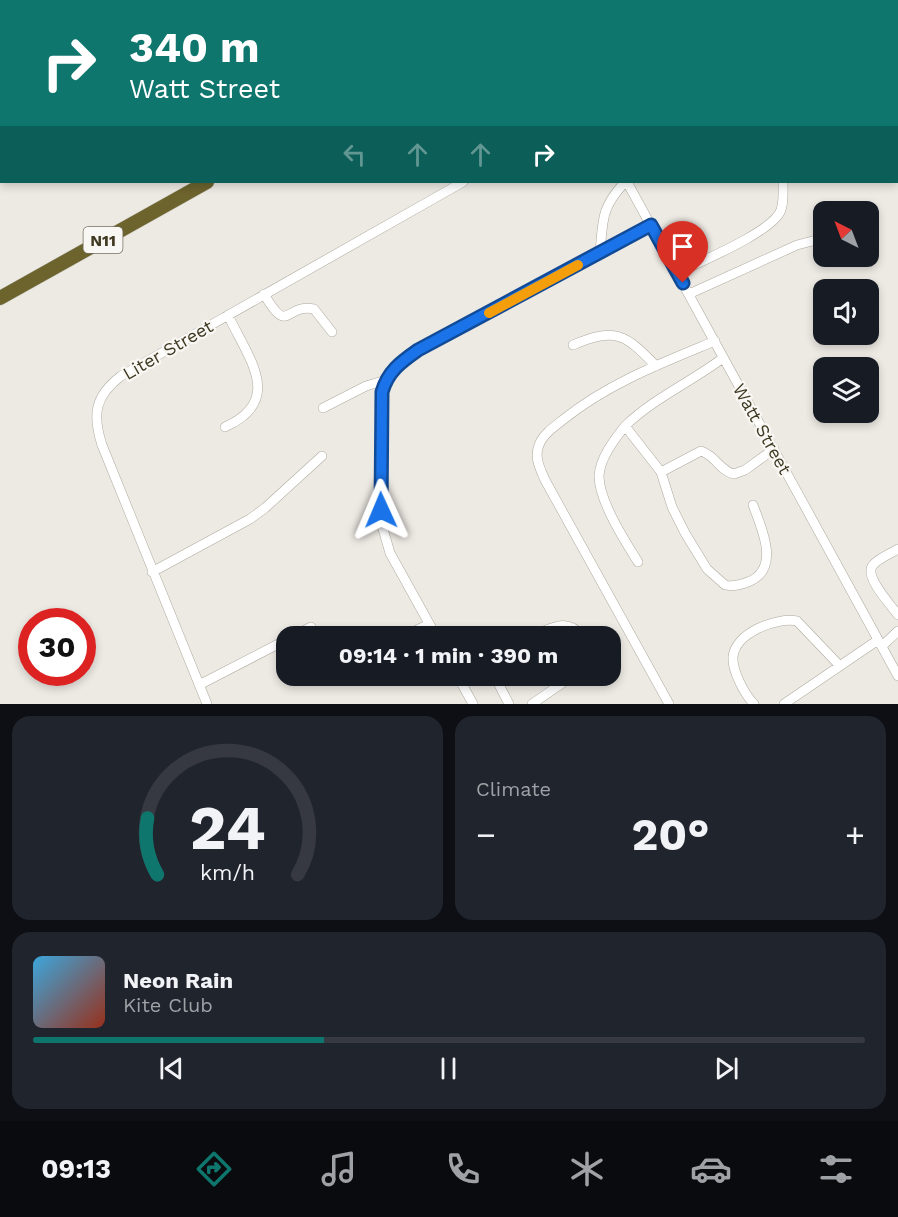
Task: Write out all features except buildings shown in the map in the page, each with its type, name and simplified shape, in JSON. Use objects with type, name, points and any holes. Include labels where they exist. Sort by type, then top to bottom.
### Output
[{"type":"highway","name":"N11","points":[[0,298],[205,183]]},
{"type":"street","name":"Liter Street","points":[[207,704],[152,572],[99,434],[96,424],[98,404],[106,390],[122,376],[461,183]]},
{"type":"street","points":[[600,253],[605,207],[625,183]]},
{"type":"street","name":"Watt Street","points":[[627,183],[880,643],[894,658],[898,676]]},
{"type":"street","points":[[677,273],[766,228],[776,219],[781,210],[783,183]]},
{"type":"street","points":[[425,626],[429,624],[390,553],[381,522],[381,408],[386,380],[393,370],[418,350],[651,225]]},
{"type":"street","points":[[688,294],[797,245],[813,241]]},
{"type":"street","points":[[264,294],[280,316],[286,317],[303,309],[314,309],[332,332]]},
{"type":"street","points":[[225,427],[239,421],[252,410],[259,392],[259,384],[253,369],[228,315]]},
{"type":"street","points":[[573,345],[592,337],[624,337],[635,344],[656,366]]},
{"type":"street","points":[[669,704],[545,480],[536,459],[539,442],[571,413],[620,383],[714,341]]},
{"type":"street","points":[[638,562],[609,510],[599,478],[605,457],[625,426],[647,407],[723,358]]},
{"type":"street","points":[[322,408],[366,386],[386,380]]},
{"type":"street","points":[[625,426],[661,472],[672,507],[685,533],[707,569],[724,585],[741,585],[755,579],[766,567],[763,536],[753,505]]},
{"type":"street","points":[[661,472],[701,452],[707,453],[724,470],[734,474],[745,470],[774,449]]},
{"type":"street","points":[[152,572],[250,519],[322,456]]},
{"type":"street","points":[[898,549],[877,561],[870,569],[876,586],[898,615]]},
{"type":"street","points":[[754,704],[735,669],[733,658],[744,638],[766,624],[776,620],[797,621],[839,665]]},
{"type":"street","points":[[784,704],[839,665],[880,643],[898,630]]},
{"type":"street","points":[[199,686],[276,645]]},
{"type":"street","points":[[463,686],[473,704]]},
{"type":"street","points":[[500,686],[509,704]]},
{"type":"street","points":[[532,704],[558,686]]},
{"type":"slow traffic","points":[[489,313],[578,265]]},
{"type":"route","points":[[381,510],[382,392],[386,380],[404,360],[418,350],[651,225],[683,283]]}]
